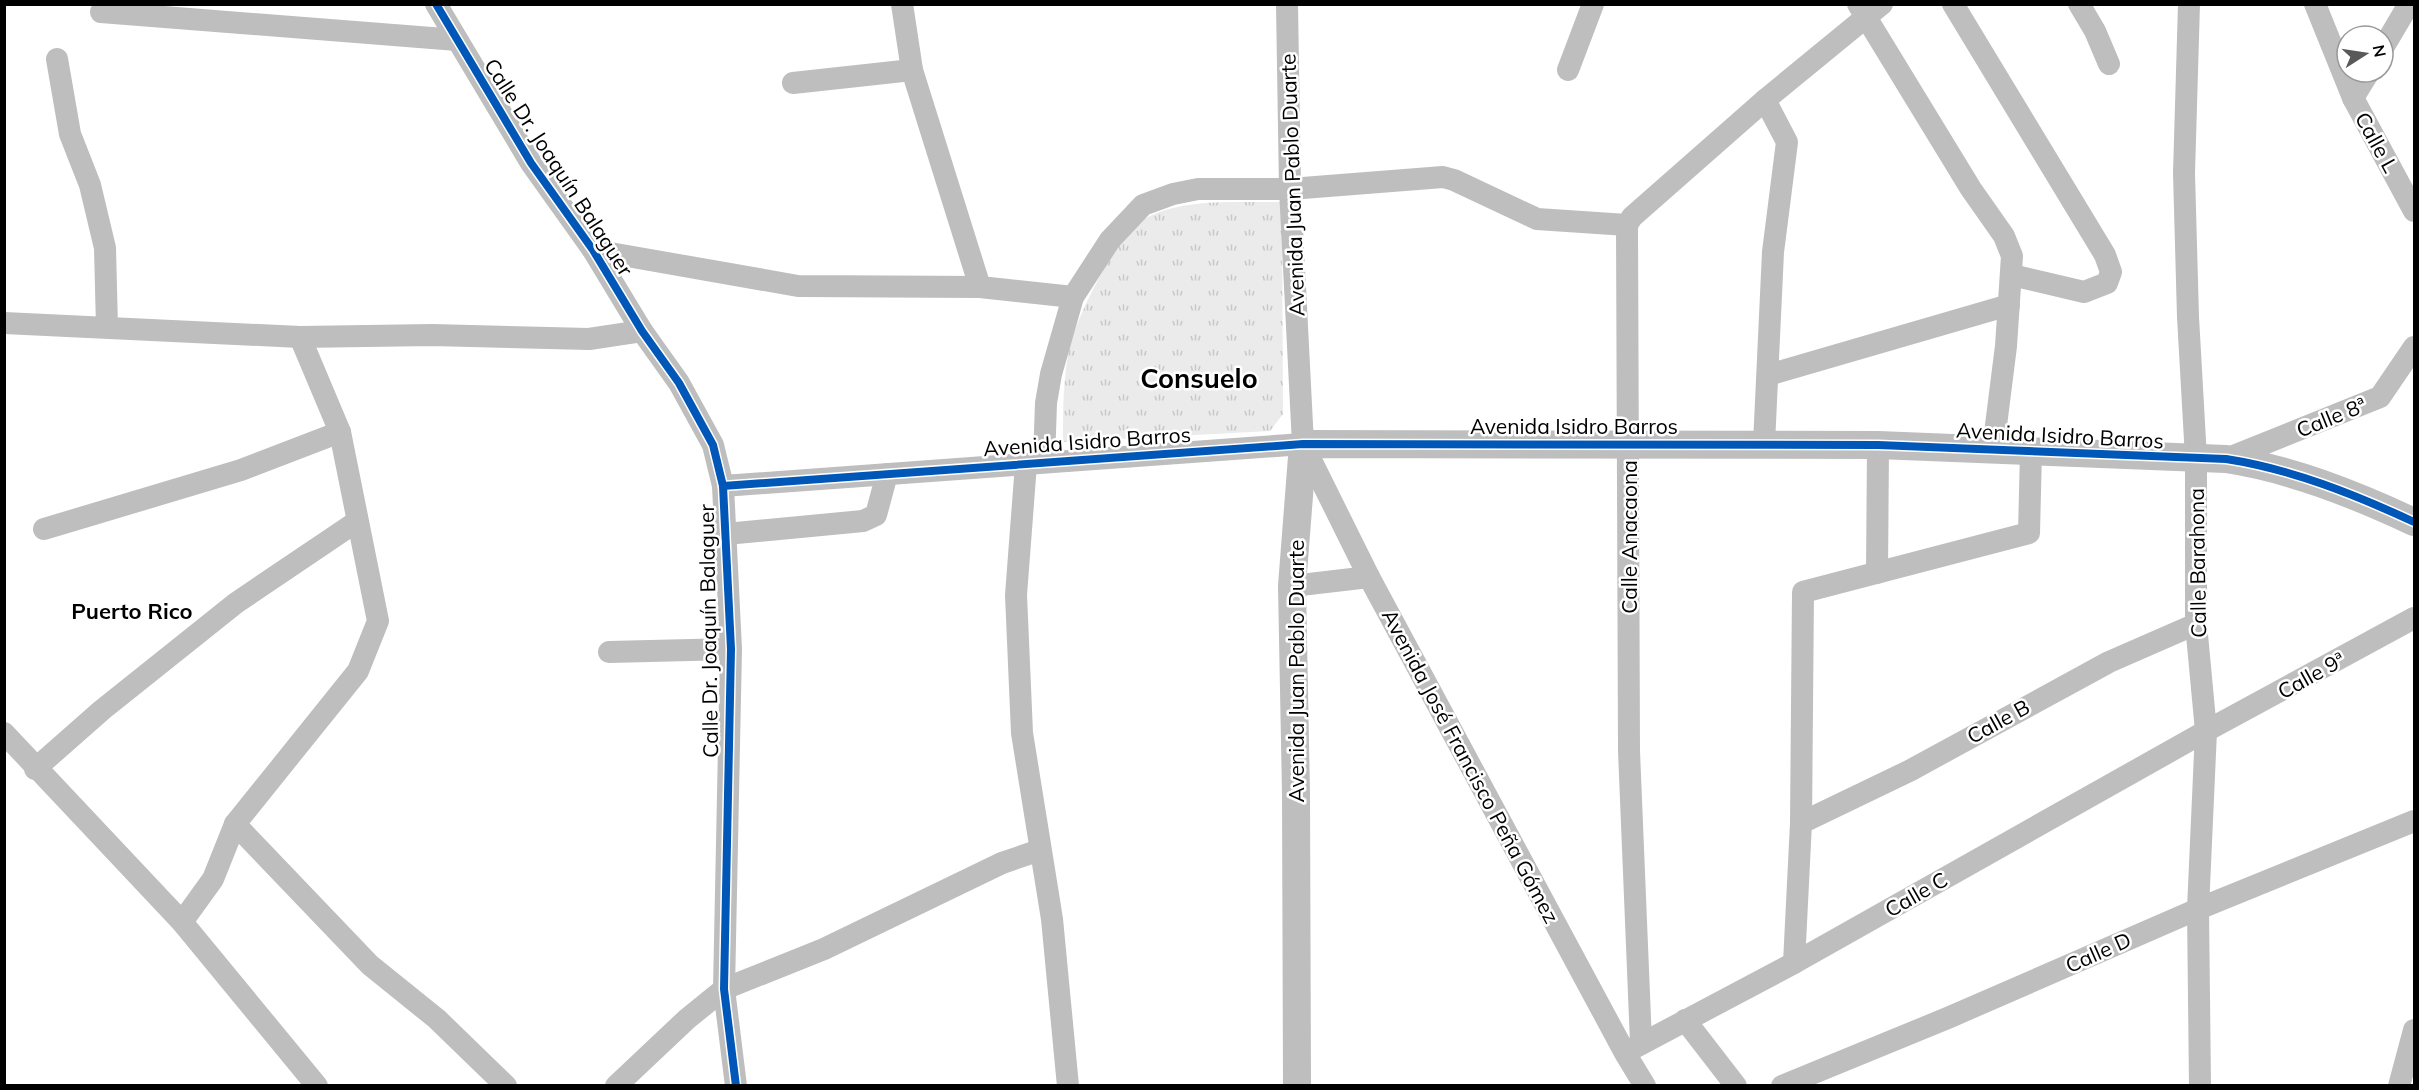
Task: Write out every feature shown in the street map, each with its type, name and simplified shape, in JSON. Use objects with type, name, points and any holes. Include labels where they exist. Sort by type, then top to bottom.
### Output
[{"type":"street","name":"Calle Dr. Joaquín Balaguer","points":[[436,4],[531,163],[593,250],[642,331],[679,383],[713,445],[723,486],[731,649],[724,989],[736,1086]]},
{"type":"street","points":[[902,4],[912,70],[980,287]]},
{"type":"street","name":"Avenida Juan Pablo Duarte","points":[[1287,4],[1290,189],[1303,444],[1292,586],[1296,794],[1297,1086]]},
{"type":"street","points":[[1568,70],[1593,4]]},
{"type":"street","points":[[1953,4],[2105,255],[2111,272],[2107,283],[2084,292],[2012,275]]},
{"type":"street","points":[[2079,4],[2095,31],[2109,64]]},
{"type":"street","name":"Calle Barahona","points":[[2189,4],[2184,173],[2188,317],[2196,459],[2196,624],[2206,731],[2198,909],[2200,1086]]},
{"type":"street","name":"Calle L","points":[[2315,4],[2353,98],[2415,211]]},
{"type":"street","points":[[2395,28],[2409,4]]},
{"type":"street","points":[[1068,1086],[1052,919],[1022,732],[1017,568],[1051,374],[1073,297],[1110,240],[1136,210],[1150,201],[1198,189],[1290,189],[1449,178],[1537,219],[1627,225],[1632,217],[1868,8],[1971,189],[2004,236],[2012,256],[2012,275],[1993,449]]},
{"type":"street","points":[[101,12],[457,40]]},
{"type":"street","points":[[57,59],[70,134],[90,185],[105,248],[107,327]]},
{"type":"street","points":[[793,83],[912,70]]},
{"type":"street","points":[[2353,98],[2361,84]]},
{"type":"street","points":[[1764,444],[1773,252],[1787,142],[1765,100]]},
{"type":"street","name":"Calle Anacaona","points":[[1627,225],[1629,751],[1633,1048]]},
{"type":"street","points":[[593,250],[798,286],[980,287],[1073,297]]},
{"type":"street","points":[[1768,375],[2009,305]]},
{"type":"street","points":[[4,323],[300,337],[432,335],[589,339],[642,331]]},
{"type":"street","points":[[182,922],[213,879],[234,824],[358,671],[378,621],[339,432],[300,337]]},
{"type":"street","name":"Calle 8ª","points":[[2226,459],[2380,397],[2415,347]]},
{"type":"street","points":[[44,529],[241,470],[339,432]]},
{"type":"street","name":"Avenida Isidro Barros","points":[[723,486],[1303,444],[1878,446],[2226,459],[2267,465],[2368,500],[2415,522]]},
{"type":"street","name":"Avenida José Francisco Peña Gómez","points":[[1303,444],[1369,577],[1633,1048],[1645,1086]]},
{"type":"street","points":[[1877,573],[1878,446]]},
{"type":"street","points":[[1794,963],[1801,823],[1803,592],[2029,533],[2031,452]]},
{"type":"street","points":[[726,534],[863,521],[876,515],[887,474]]},
{"type":"street","points":[[35,769],[102,710],[236,603],[356,522]]},
{"type":"street","points":[[1292,586],[1369,577]]},
{"type":"street","name":"Calle 9ª","points":[[2206,731],[2415,618]]},
{"type":"street","name":"Calle B","points":[[1801,823],[1911,770],[2109,662],[2196,624]]},
{"type":"street","points":[[609,652],[731,649]]},
{"type":"street","name":"Calle C","points":[[1633,1048],[1794,963],[2206,731]]},
{"type":"street","points":[[4,733],[35,769],[182,922],[317,1086]]},
{"type":"street","name":"Calle D","points":[[1782,1086],[1950,1017],[2198,909],[2415,821]]},
{"type":"street","points":[[234,824],[370,965],[437,1019],[506,1086]]},
{"type":"street","points":[[616,1086],[724,989],[824,949],[993,867],[1040,850]]},
{"type":"street","points":[[1685,1020],[1736,1086]]},
{"type":"street","points":[[2399,1086],[2415,1030]]},
{"type":"green space","points":[[1282,202],[1283,414],[1270,431],[1063,442],[1066,373],[1073,336],[1099,278],[1123,240],[1135,226],[1162,211],[1195,204]]},
{"type":"cycle path","points":[[436,4],[531,163],[593,250],[642,331],[679,383],[713,445],[723,486],[731,649],[724,989],[736,1086]]},
{"type":"cycle path","points":[[723,486],[1303,444],[1878,445],[2226,459],[2274,469],[2322,484],[2414,522]]},
{"type":"district","name":"Consuelo","points":[[1199,378]]},
{"type":"district","name":"Puerto Rico","points":[[132,611]]}]
